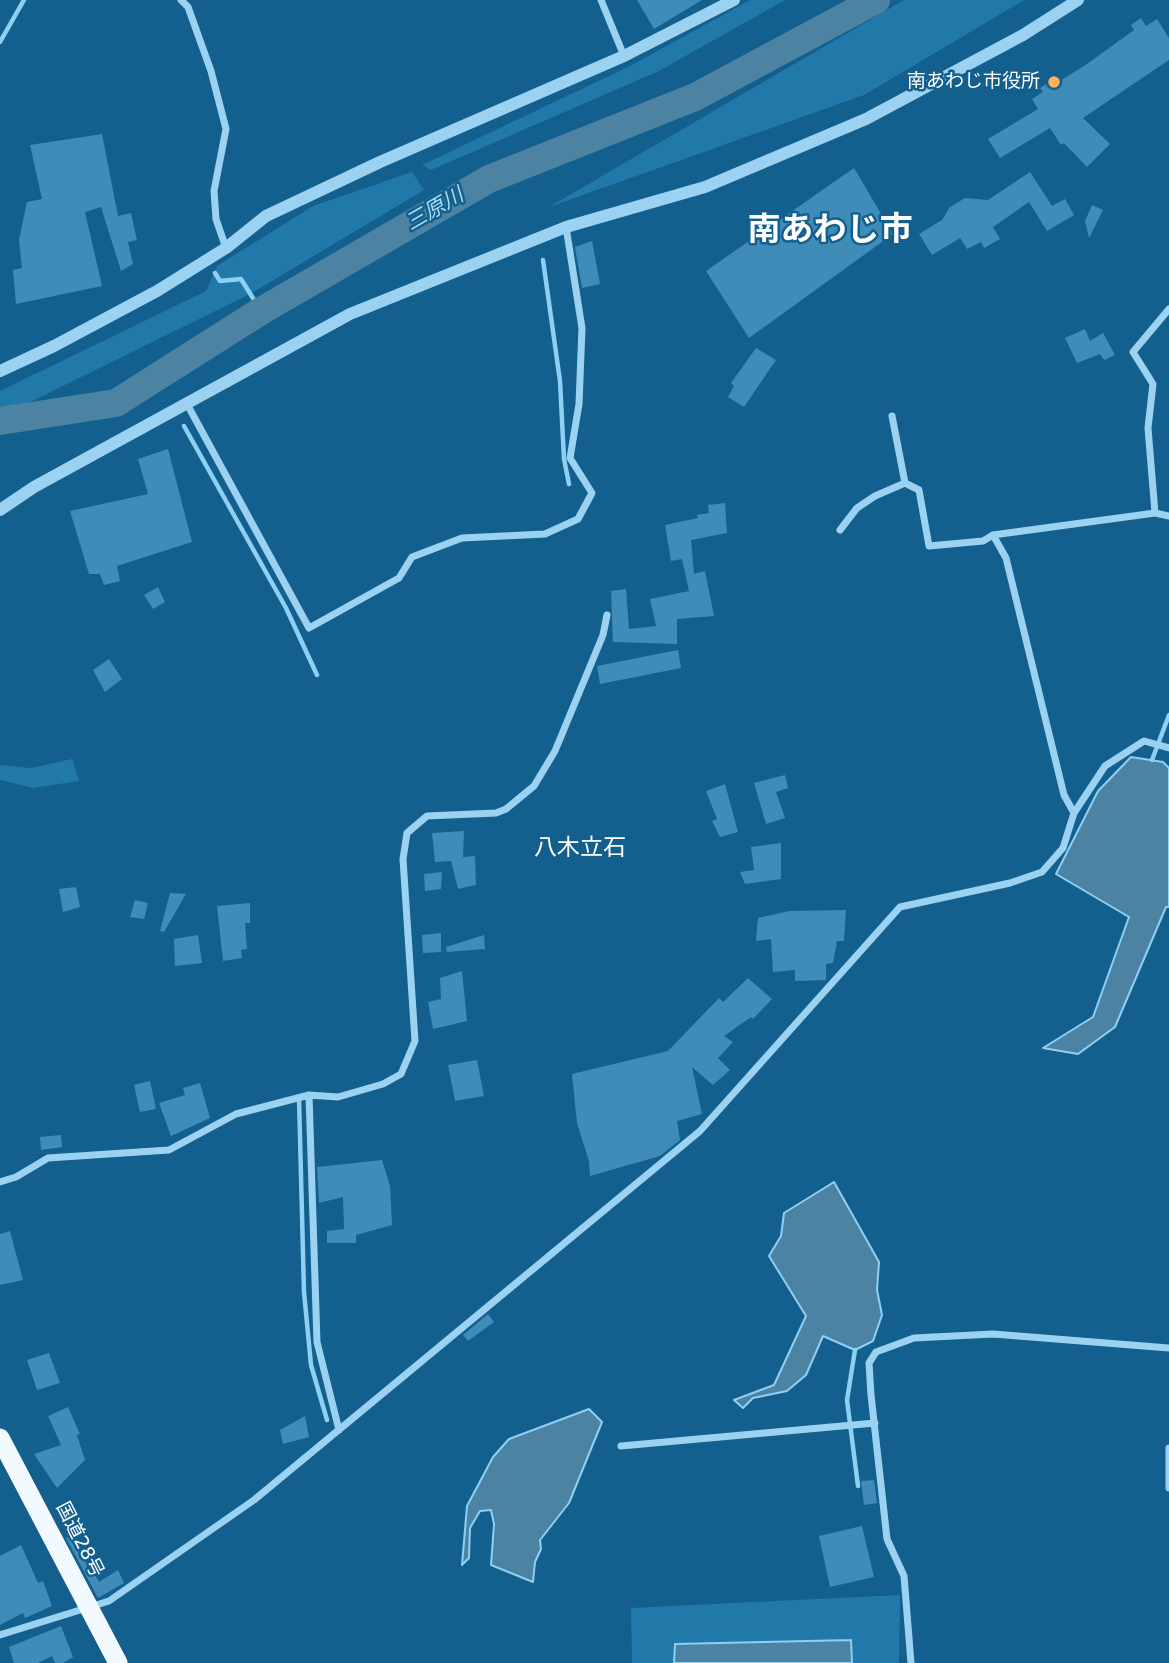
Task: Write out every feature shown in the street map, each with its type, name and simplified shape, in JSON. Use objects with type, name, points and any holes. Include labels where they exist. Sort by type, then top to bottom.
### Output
[{"type":"highway","name":"国道28号","points":[[0,1438],[118,1663]]},
{"type":"street","points":[[181,0],[188,7],[211,71],[226,129],[214,191],[216,219],[226,248]]},
{"type":"street","points":[[601,0],[624,56]]},
{"type":"street","points":[[0,371],[54,346],[157,291],[226,248],[266,216],[380,162],[624,56],[734,0]]},
{"type":"street","points":[[0,510],[34,487],[350,314],[566,227],[705,187],[866,119],[1023,36],[1078,0]]},
{"type":"street","points":[[187,404],[309,628],[399,578],[412,557],[462,538],[545,534],[578,519],[592,493],[570,458],[578,424],[582,328],[566,227]]},
{"type":"street","points":[[1155,513],[1148,428],[1153,384],[1133,352],[1169,309]]},
{"type":"street","points":[[892,416],[905,483]]},
{"type":"street","points":[[839,530],[857,508],[874,496],[905,483],[919,490],[929,546],[983,541],[993,535],[1155,513],[1169,516]]},
{"type":"street","points":[[993,535],[1006,558],[1065,795],[1074,813]]},
{"type":"street","points":[[0,1182],[16,1177],[48,1158],[169,1150],[236,1114],[309,1095],[338,1097],[383,1084],[401,1074],[415,1041],[404,859],[407,833],[427,816],[496,813],[506,809],[534,786],[555,751],[603,635],[607,615]]},
{"type":"street","points":[[0,1635],[87,1605],[109,1601],[254,1500],[700,1131],[901,907],[1010,883],[1042,872],[1063,848],[1074,813],[1105,766],[1144,741],[1169,748]]},
{"type":"street","points":[[309,1095],[317,1342],[339,1430]]},
{"type":"street","points":[[911,1663],[904,1576],[887,1539],[869,1363],[876,1352],[914,1338],[993,1334],[1169,1349]]},
{"type":"street","points":[[621,1446],[875,1423]]},
{"type":"street","points":[[1169,1448],[1169,1488]]},
{"type":"shaded area","points":[[750,0],[785,0],[659,71],[431,170],[422,165],[632,65]]},
{"type":"shaded area","points":[[904,0],[1024,0],[864,95],[549,207]]},
{"type":"shaded area","points":[[412,172],[424,190],[250,294],[12,411],[0,414],[0,391],[206,291],[217,266],[313,206]]},
{"type":"shaded area","points":[[1131,757],[1163,762],[1169,768],[1169,907],[1166,907],[1115,1027],[1078,1054],[1043,1048],[1093,1017],[1129,917],[1056,874],[1098,791]]},
{"type":"shaded area","points":[[72,759],[79,781],[33,788],[0,780],[0,765],[31,768]]},
{"type":"shaded area","points":[[834,1182],[879,1262],[877,1290],[882,1315],[873,1341],[855,1350],[823,1336],[806,1375],[787,1391],[753,1398],[743,1408],[734,1400],[774,1385],[806,1316],[769,1256],[781,1236],[784,1213]]},
{"type":"shaded area","points":[[589,1409],[602,1422],[569,1503],[540,1540],[541,1549],[535,1562],[533,1582],[491,1565],[494,1524],[491,1510],[480,1511],[470,1528],[469,1558],[462,1565],[467,1506],[493,1457],[509,1439]]},
{"type":"shaded area","points":[[900,1595],[899,1663],[632,1663],[631,1608]]},
{"type":"shaded area","points":[[851,1640],[852,1663],[674,1663],[675,1644]]},
{"type":"building","points":[[637,0],[702,0],[654,29]]},
{"type":"building","points":[[1141,18],[1146,26],[1157,19],[1169,38],[1169,60],[1083,118],[1110,144],[1087,167],[1064,143],[1061,145],[1050,128],[1000,158],[988,139],[1038,109],[1032,99],[1043,92],[1040,88],[1057,77],[1060,81],[1087,64],[1134,30],[1131,25]]},
{"type":"building","points":[[102,134],[118,216],[131,213],[137,240],[128,242],[133,264],[121,271],[101,207],[85,212],[102,286],[16,304],[13,270],[22,268],[19,240],[27,202],[42,199],[30,145]]},
{"type":"building","points":[[854,168],[893,234],[749,338],[706,271]]},
{"type":"building","points":[[1030,172],[1052,206],[1065,199],[1074,215],[1047,231],[1029,202],[993,227],[1000,239],[984,248],[981,242],[967,249],[960,238],[932,255],[919,234],[942,220],[950,207],[965,198],[988,200]]},
{"type":"building","points":[[1092,205],[1103,210],[1089,238],[1085,221]]},
{"type":"building","points":[[592,241],[600,284],[582,288],[575,247]]},
{"type":"building","points":[[1085,329],[1090,341],[1103,333],[1115,355],[1104,360],[1100,354],[1077,363],[1065,338]]},
{"type":"building","points":[[756,348],[776,360],[744,407],[728,397],[734,386],[731,383]]},
{"type":"building","points":[[168,449],[192,542],[117,566],[120,581],[104,585],[100,574],[89,574],[70,511],[148,494],[138,459]]},
{"type":"building","points":[[725,503],[727,533],[691,540],[694,574],[705,571],[714,616],[677,619],[677,644],[613,642],[611,591],[626,589],[629,629],[656,626],[650,599],[689,591],[682,559],[671,561],[665,525],[698,518],[697,515],[709,513],[708,505]]},
{"type":"building","points":[[158,587],[165,602],[153,609],[144,595]]},
{"type":"building","points":[[678,650],[681,668],[600,684],[597,666]]},
{"type":"building","points":[[109,659],[122,679],[105,692],[93,670]]},
{"type":"building","points":[[785,775],[788,788],[776,792],[785,818],[766,824],[754,783]]},
{"type":"building","points":[[725,784],[738,832],[720,837],[712,821],[717,819],[706,791]]},
{"type":"building","points":[[464,831],[463,857],[475,856],[476,885],[458,889],[451,861],[435,862],[432,833]]},
{"type":"building","points":[[781,843],[781,879],[745,884],[740,872],[754,870],[751,847]]},
{"type":"building","points":[[442,872],[441,889],[425,891],[424,874]]},
{"type":"building","points":[[76,887],[80,907],[63,912],[59,889]]},
{"type":"building","points":[[170,893],[186,894],[164,932],[160,931]]},
{"type":"building","points":[[135,900],[148,903],[144,919],[130,917]]},
{"type":"building","points":[[250,903],[250,923],[245,923],[247,949],[241,950],[242,958],[223,961],[217,906]]},
{"type":"building","points":[[846,910],[844,941],[837,941],[833,963],[826,964],[826,980],[795,981],[795,970],[773,972],[771,939],[756,941],[758,918],[789,911]]},
{"type":"building","points":[[441,933],[441,952],[423,953],[422,935]]},
{"type":"building","points":[[198,935],[202,963],[175,966],[174,939]]},
{"type":"building","points":[[484,935],[485,949],[447,952],[446,947]]},
{"type":"building","points":[[462,971],[467,1021],[433,1029],[428,1002],[441,999],[440,978]]},
{"type":"building","points":[[748,978],[772,999],[753,1019],[751,1017],[724,1036],[733,1042],[718,1058],[730,1070],[713,1085],[692,1067],[702,1114],[677,1121],[680,1140],[660,1156],[590,1176],[589,1161],[577,1123],[572,1074],[668,1051],[719,998],[723,1002]]},
{"type":"building","points":[[477,1060],[484,1096],[455,1101],[448,1065]]},
{"type":"building","points":[[150,1081],[156,1109],[140,1112],[134,1085]]},
{"type":"building","points":[[200,1083],[210,1118],[171,1136],[159,1103],[185,1095],[183,1088]]},
{"type":"building","points":[[61,1135],[62,1147],[41,1150],[40,1137]]},
{"type":"building","points":[[382,1160],[390,1186],[392,1225],[356,1235],[356,1243],[327,1243],[327,1231],[344,1229],[343,1197],[319,1203],[317,1167]]},
{"type":"building","points":[[10,1231],[23,1280],[0,1285],[0,1234]]},
{"type":"building","points":[[488,1314],[494,1322],[468,1341],[463,1335]]},
{"type":"building","points":[[49,1353],[60,1383],[37,1390],[27,1360]]},
{"type":"building","points":[[68,1407],[80,1434],[77,1435],[85,1460],[57,1488],[34,1454],[61,1445],[48,1416]]},
{"type":"building","points":[[305,1416],[309,1437],[283,1444],[280,1430]]},
{"type":"building","points":[[874,1480],[877,1503],[864,1505],[861,1481]]},
{"type":"building","points":[[862,1526],[874,1577],[830,1587],[819,1536]]},
{"type":"building","points":[[75,1534],[90,1571],[92,1569],[99,1582],[118,1570],[124,1583],[98,1598],[66,1538]]},
{"type":"building","points":[[21,1545],[38,1583],[43,1581],[52,1606],[25,1618],[23,1613],[0,1625],[0,1556]]},
{"type":"building","points":[[61,1626],[73,1657],[63,1663],[55,1663],[52,1656],[38,1663],[14,1663],[9,1647]]},
{"type":"waterway","points":[[0,42],[24,0]]},
{"type":"waterway","name":"三原川","points":[[0,421],[116,403],[261,311],[489,179],[695,97],[876,0]]},
{"type":"waterway","points":[[543,260],[560,381],[564,459],[569,484]]},
{"type":"waterway","points":[[215,273],[220,281],[241,279],[261,311]]},
{"type":"waterway","points":[[184,426],[286,608],[317,675]]},
{"type":"waterway","points":[[1152,760],[1169,715]]},
{"type":"waterway","points":[[299,1098],[304,1292],[311,1365],[327,1420]]},
{"type":"waterway","points":[[855,1350],[847,1400],[858,1486]]},
{"type":"place","name":"南あわじ市役所","points":[[1054,82]]},
{"type":"district","name":"南あわじ市","points":[[830,231]]},
{"type":"district","name":"八木立石","points":[[580,849]]}]
